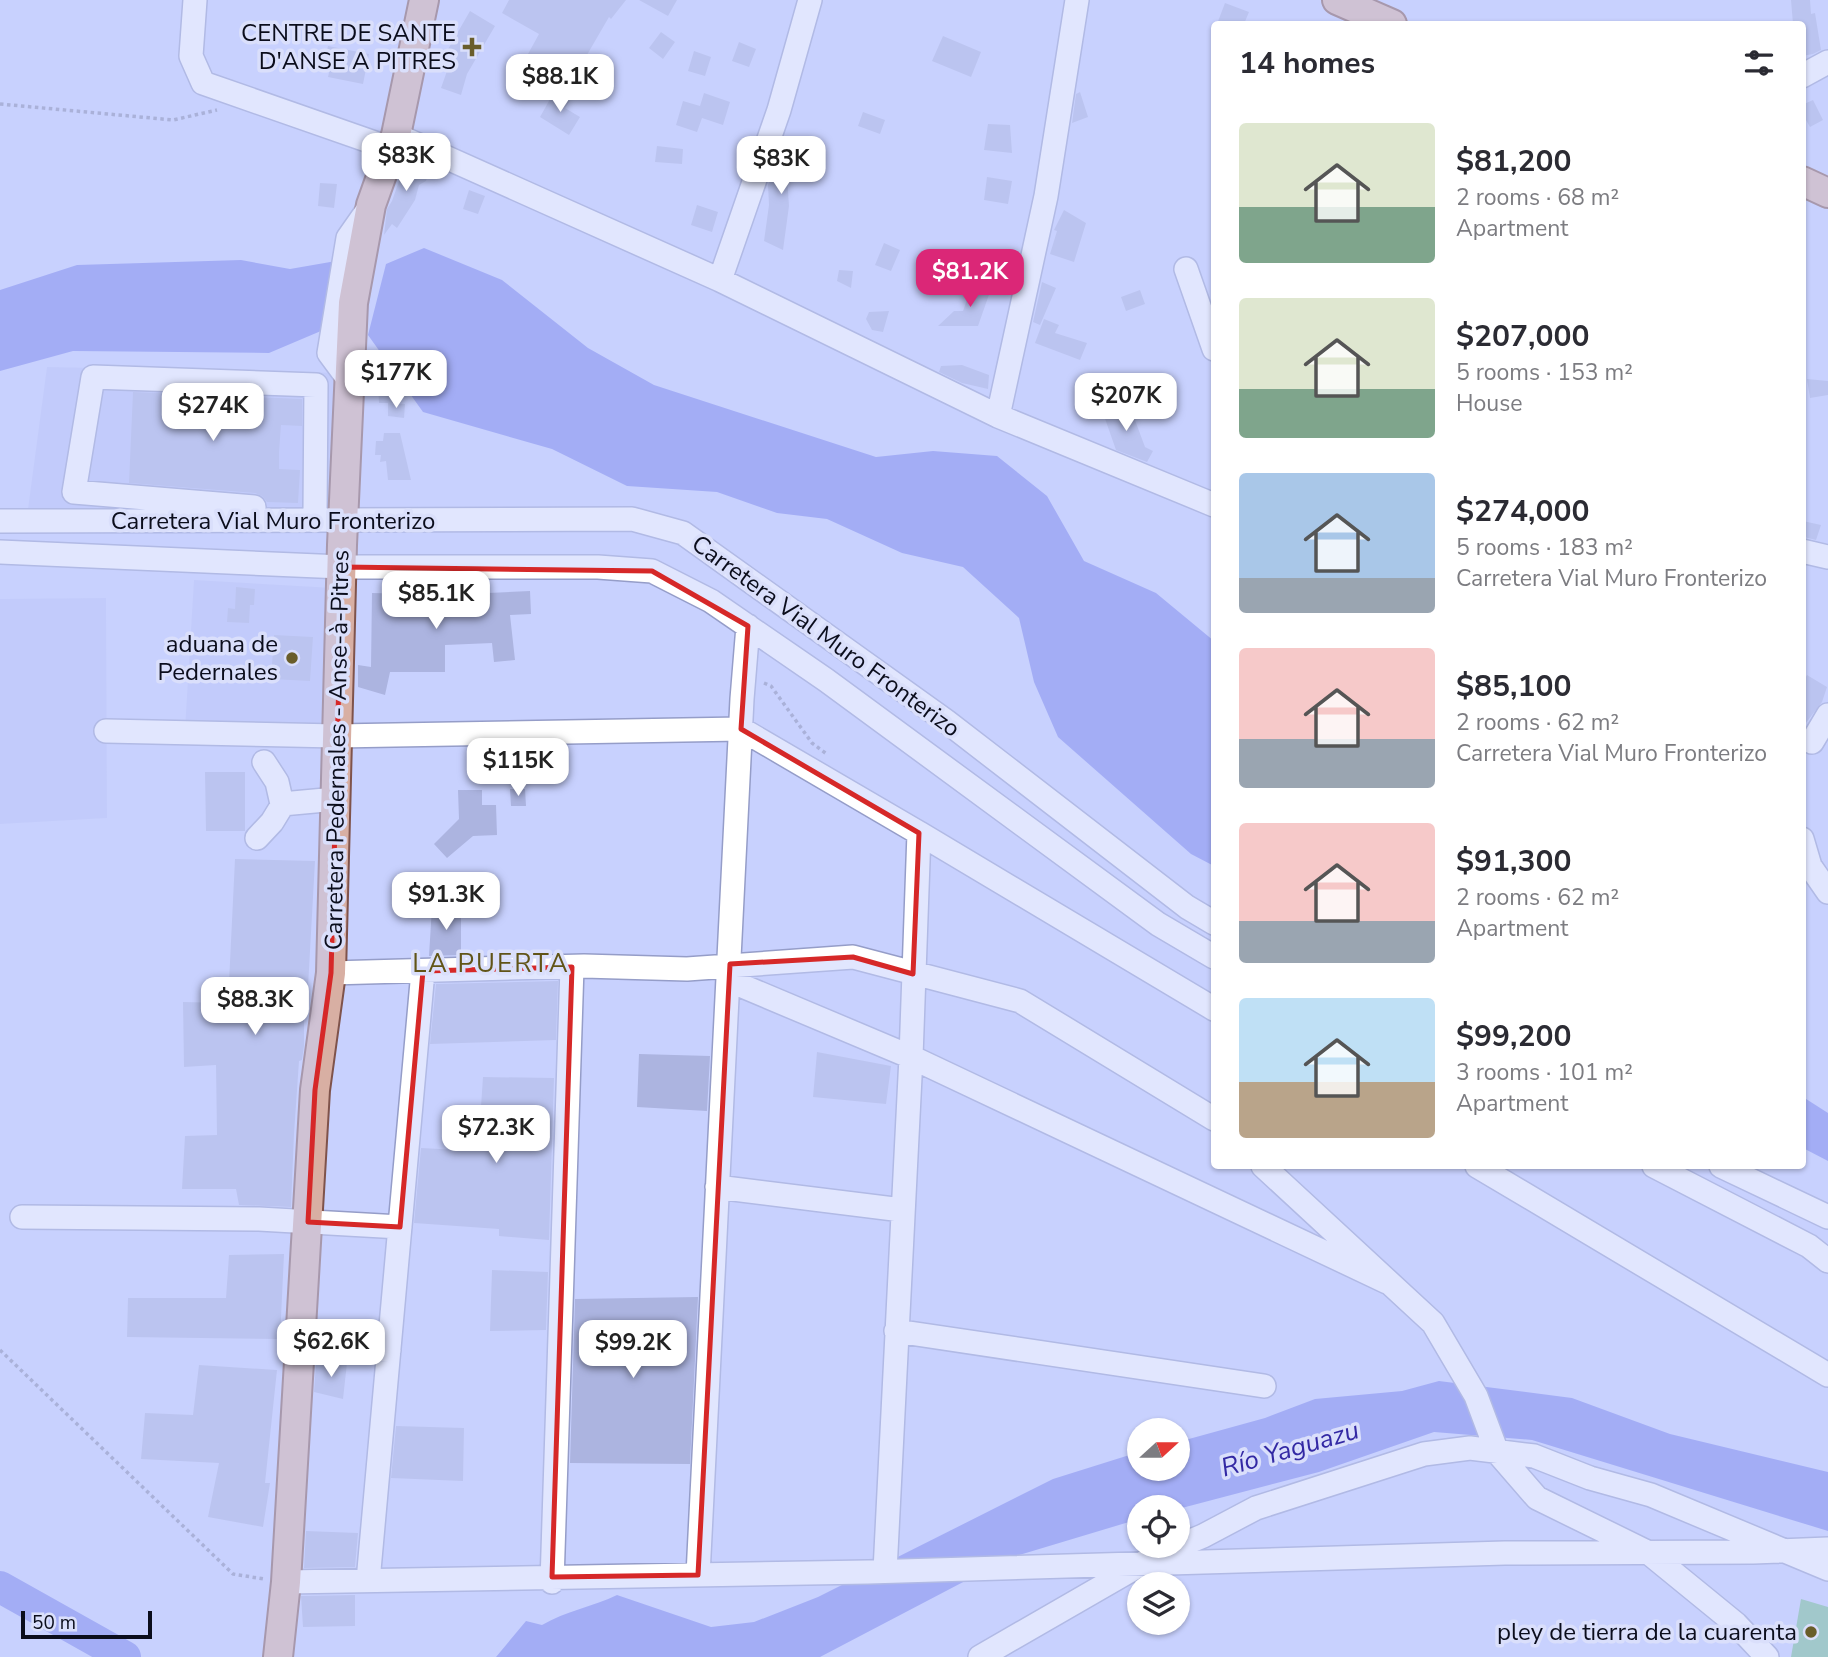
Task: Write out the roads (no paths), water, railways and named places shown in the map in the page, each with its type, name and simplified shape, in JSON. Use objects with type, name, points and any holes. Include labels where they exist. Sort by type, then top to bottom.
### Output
[{"type":"main road","name":"Carretera Pedernales - Anse-à-Pitres","points":[[278,1657],[286,1582],[315,1090],[331,974],[342,567],[353,303],[371,205],[394,142],[424,0]]},
{"type":"main road","points":[[1336,0],[1385,15]]},
{"type":"main road","points":[[1806,183],[1828,193]]},
{"type":"street","points":[[195,0],[191,56],[203,83],[394,142],[720,280],[998,416],[1211,504]]},
{"type":"street","points":[[720,280],[779,110],[810,0]]},
{"type":"street","points":[[998,416],[1046,196],[1077,0]]},
{"type":"street","points":[[1806,74],[1828,62]]},
{"type":"street","points":[[349,380],[329,353],[348,238],[371,205]]},
{"type":"street","points":[[1186,269],[1211,340]]},
{"type":"street","points":[[315,513],[316,385],[93,377],[74,492],[315,513],[344,521]]},
{"type":"street","name":"Carretera Vial Muro Fronterizo","points":[[0,521],[632,519],[683,533],[946,721],[1187,907],[1211,921]]},
{"type":"street","name":"Carretera Vial Muro Fronterizo","points":[[0,552],[342,567],[598,567],[652,571],[711,601],[748,626],[826,680],[1158,924],[1211,955]]},
{"type":"street","points":[[1806,552],[1828,557]]},
{"type":"street","points":[[698,1575],[748,626]]},
{"type":"street","points":[[1814,743],[1828,715]]},
{"type":"street","points":[[106,731],[337,736],[741,729],[1211,1007]]},
{"type":"street","points":[[257,838],[272,822],[283,804],[276,782],[264,762]]},
{"type":"street","points":[[283,804],[336,799]]},
{"type":"street","points":[[885,1571],[911,1057],[919,833]]},
{"type":"street","points":[[1806,852],[1810,866],[1828,892]]},
{"type":"street","points":[[331,974],[572,967],[729,972],[853,957],[1020,1001],[1211,1117]]},
{"type":"street","points":[[552,1582],[572,967]]},
{"type":"street","points":[[368,1581],[423,971]]},
{"type":"street","points":[[729,972],[1387,1282]]},
{"type":"street","points":[[1266,1169],[1433,1323],[1476,1396],[1497,1452],[1537,1498],[1648,1553],[1736,1624],[1767,1657]]},
{"type":"street","points":[[1482,1169],[1828,1375]]},
{"type":"street","points":[[1660,1169],[1808,1246],[1828,1261]]},
{"type":"street","points":[[1727,1169],[1828,1217]]},
{"type":"street","points":[[717,1187],[902,1210]]},
{"type":"street","points":[[22,1217],[259,1219],[400,1227]]},
{"type":"street","points":[[896,1331],[1264,1386]]},
{"type":"street","points":[[300,1347],[389,1350]]},
{"type":"street","points":[[980,1657],[1157,1555],[1203,1536],[1256,1508],[1424,1454],[1471,1448],[1534,1456],[1590,1478],[1651,1495],[1828,1569]]},
{"type":"street","points":[[286,1582],[885,1571],[1505,1553],[1828,1549]]},
{"type":"water","points":[[424,248],[502,280],[588,348],[654,385],[876,457],[933,451],[997,456],[1047,496],[1084,561],[1156,593],[1211,639],[1211,864],[1191,854],[1058,737],[1034,682],[1019,618],[963,567],[902,553],[827,519],[777,513],[717,492],[627,486],[552,449],[423,412],[368,335],[386,264]]},
{"type":"water","points":[[241,260],[290,269],[336,261],[328,328],[269,353],[73,351],[0,371],[0,290],[77,265]]},
{"type":"water","points":[[1806,1099],[1828,1113],[1828,1161],[1806,1150]]},
{"type":"water","points":[[1439,1381],[1572,1398],[1670,1434],[1828,1472],[1828,1531],[1532,1440],[1434,1432],[1319,1472],[1190,1506],[1190,1495],[1127,1495],[1127,1523],[1009,1558],[820,1657],[496,1657],[526,1621],[542,1625],[617,1595],[711,1627],[754,1622],[818,1597],[1053,1479],[1127,1456],[1127,1481],[1190,1481],[1190,1439],[1265,1418],[1315,1399],[1402,1391]]},
{"type":"waterway","name":"Río Yaguazu","points":[[0,1587],[125,1657]]},
{"type":"place","name":"CENTRE DE SANTE D'ANSE A PITRES","points":[[472,47]]},
{"type":"place","name":"aduana de Pedernales","points":[[292,658]]},
{"type":"place","name":"pley de tierra de la cuarenta","points":[[1811,1632]]},
{"type":"district","name":"LA PUERTA","points":[[491,963]]}]
